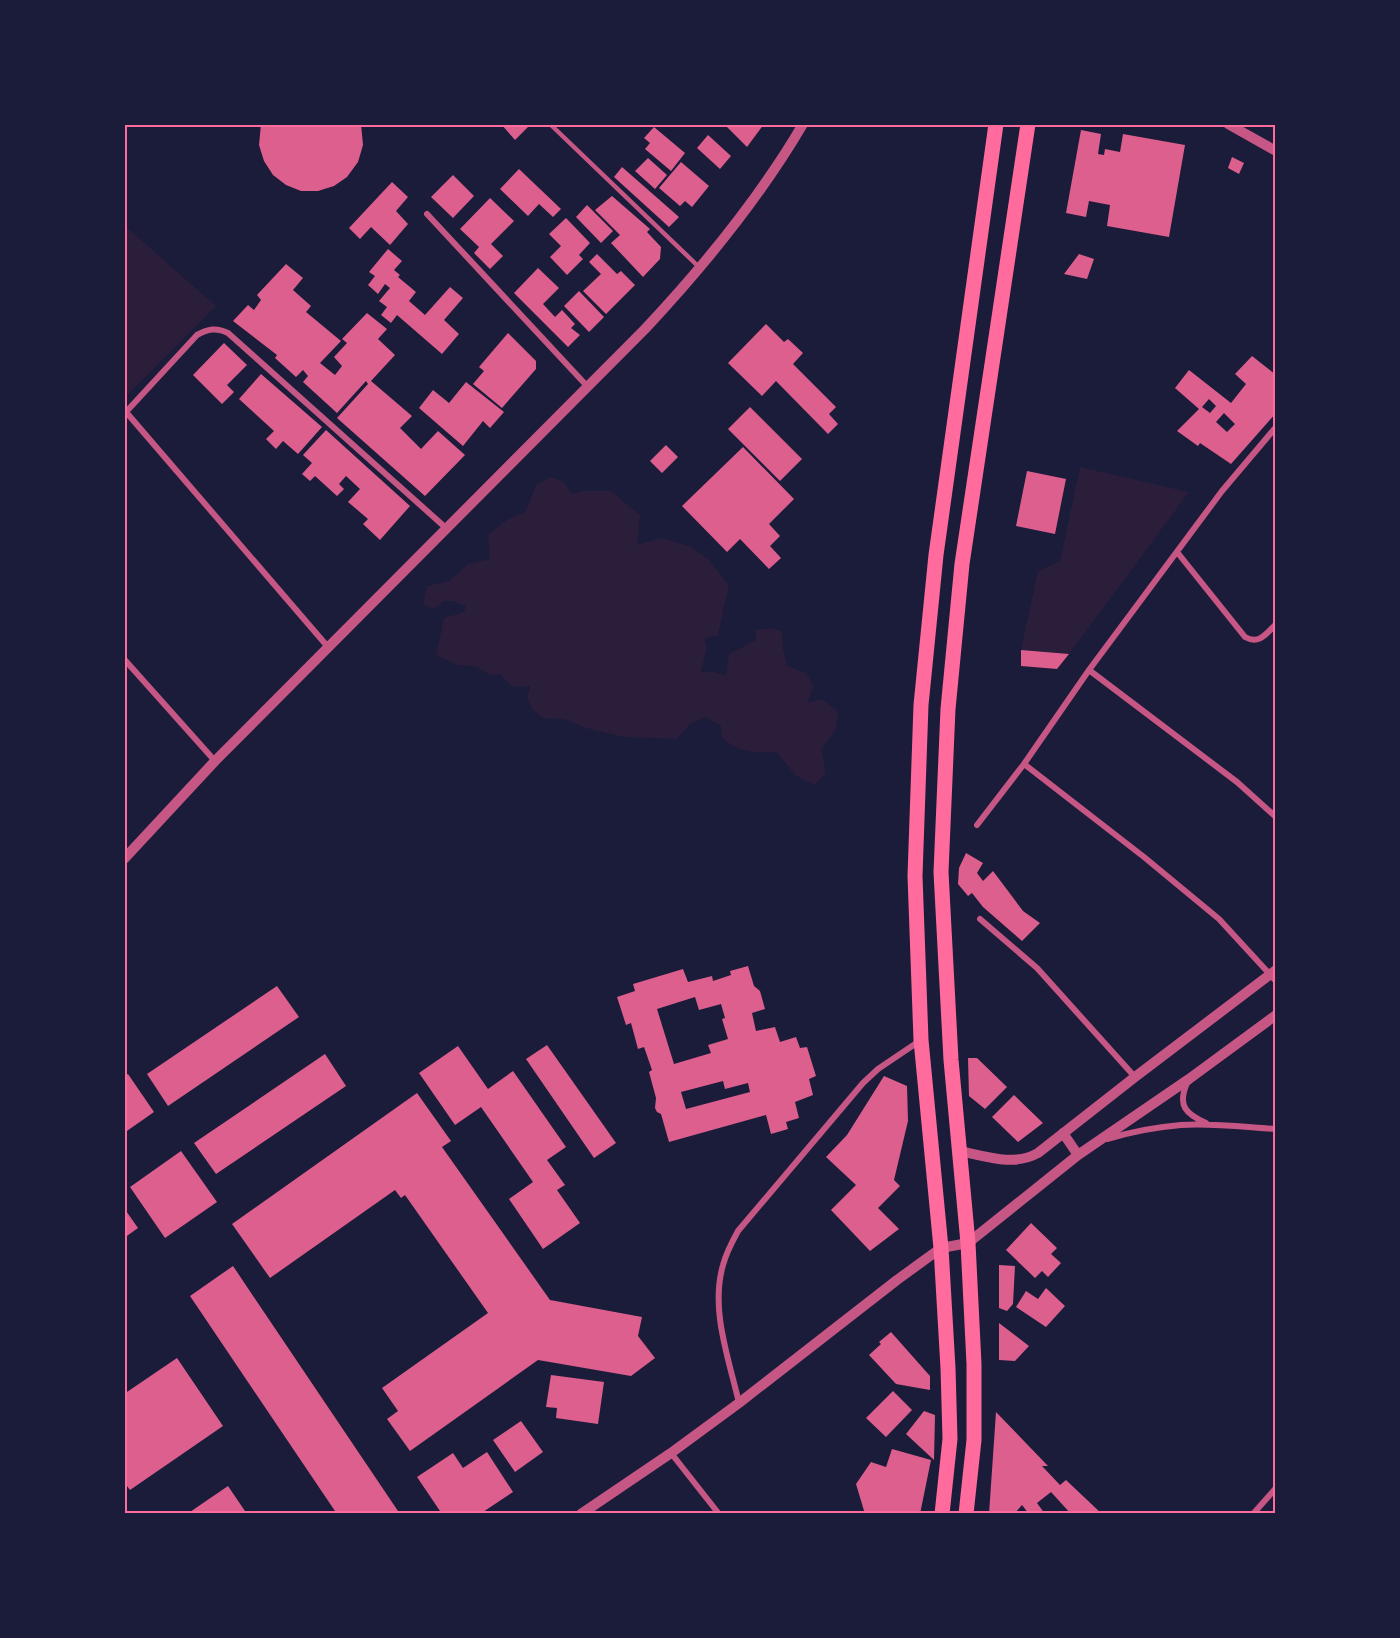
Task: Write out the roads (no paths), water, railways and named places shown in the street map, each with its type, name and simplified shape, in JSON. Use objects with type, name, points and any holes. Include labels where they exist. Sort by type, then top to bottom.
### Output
[{"type":"main road","points":[[942,1514],[950,1439],[948,1368],[941,1248],[921,1040],[915,876],[921,705],[936,555],[996,124]]},
{"type":"main road","points":[[966,1514],[974,1440],[974,1364],[968,1243],[951,1060],[941,872],[948,709],[962,564],[1028,124]]},
{"type":"street","points":[[124,859],[215,761],[645,329],[701,268],[758,195],[803,124]]},
{"type":"street","points":[[1228,124],[1275,151]]},
{"type":"street","points":[[427,214],[587,386]]},
{"type":"street","points":[[328,647],[125,412],[198,335],[211,329],[220,329],[228,333],[446,528]]},
{"type":"street","points":[[977,825],[1024,764],[1089,670],[1222,491],[1275,427]]},
{"type":"street","points":[[1177,552],[1245,637],[1250,640],[1261,639],[1275,624]]},
{"type":"street","points":[[124,659],[215,761]]},
{"type":"street","points":[[1089,670],[1237,782],[1275,817]]},
{"type":"street","points":[[959,1151],[1003,1160],[1021,1159],[1038,1154],[1136,1077],[1274,975],[1219,920],[1144,857],[1024,764]]},
{"type":"street","points":[[980,920],[1037,968],[1136,1077]]},
{"type":"street","points":[[581,1514],[739,1403],[941,1248],[968,1243],[1078,1155],[1189,1079],[1275,1015]]},
{"type":"street","points":[[739,1403],[718,1314],[718,1289],[728,1249],[738,1231],[848,1099],[878,1069],[921,1040]]},
{"type":"street","points":[[1189,1079],[1183,1092],[1182,1101],[1185,1108],[1196,1118],[1210,1125]]},
{"type":"street","points":[[1100,1141],[1154,1128],[1210,1125],[1275,1129]]},
{"type":"street","points":[[1063,1133],[1078,1155]]},
{"type":"street","points":[[670,1453],[719,1514]]},
{"type":"street","points":[[1253,1514],[1275,1488]]},
{"type":"lane","points":[[550,124],[701,268]]}]
